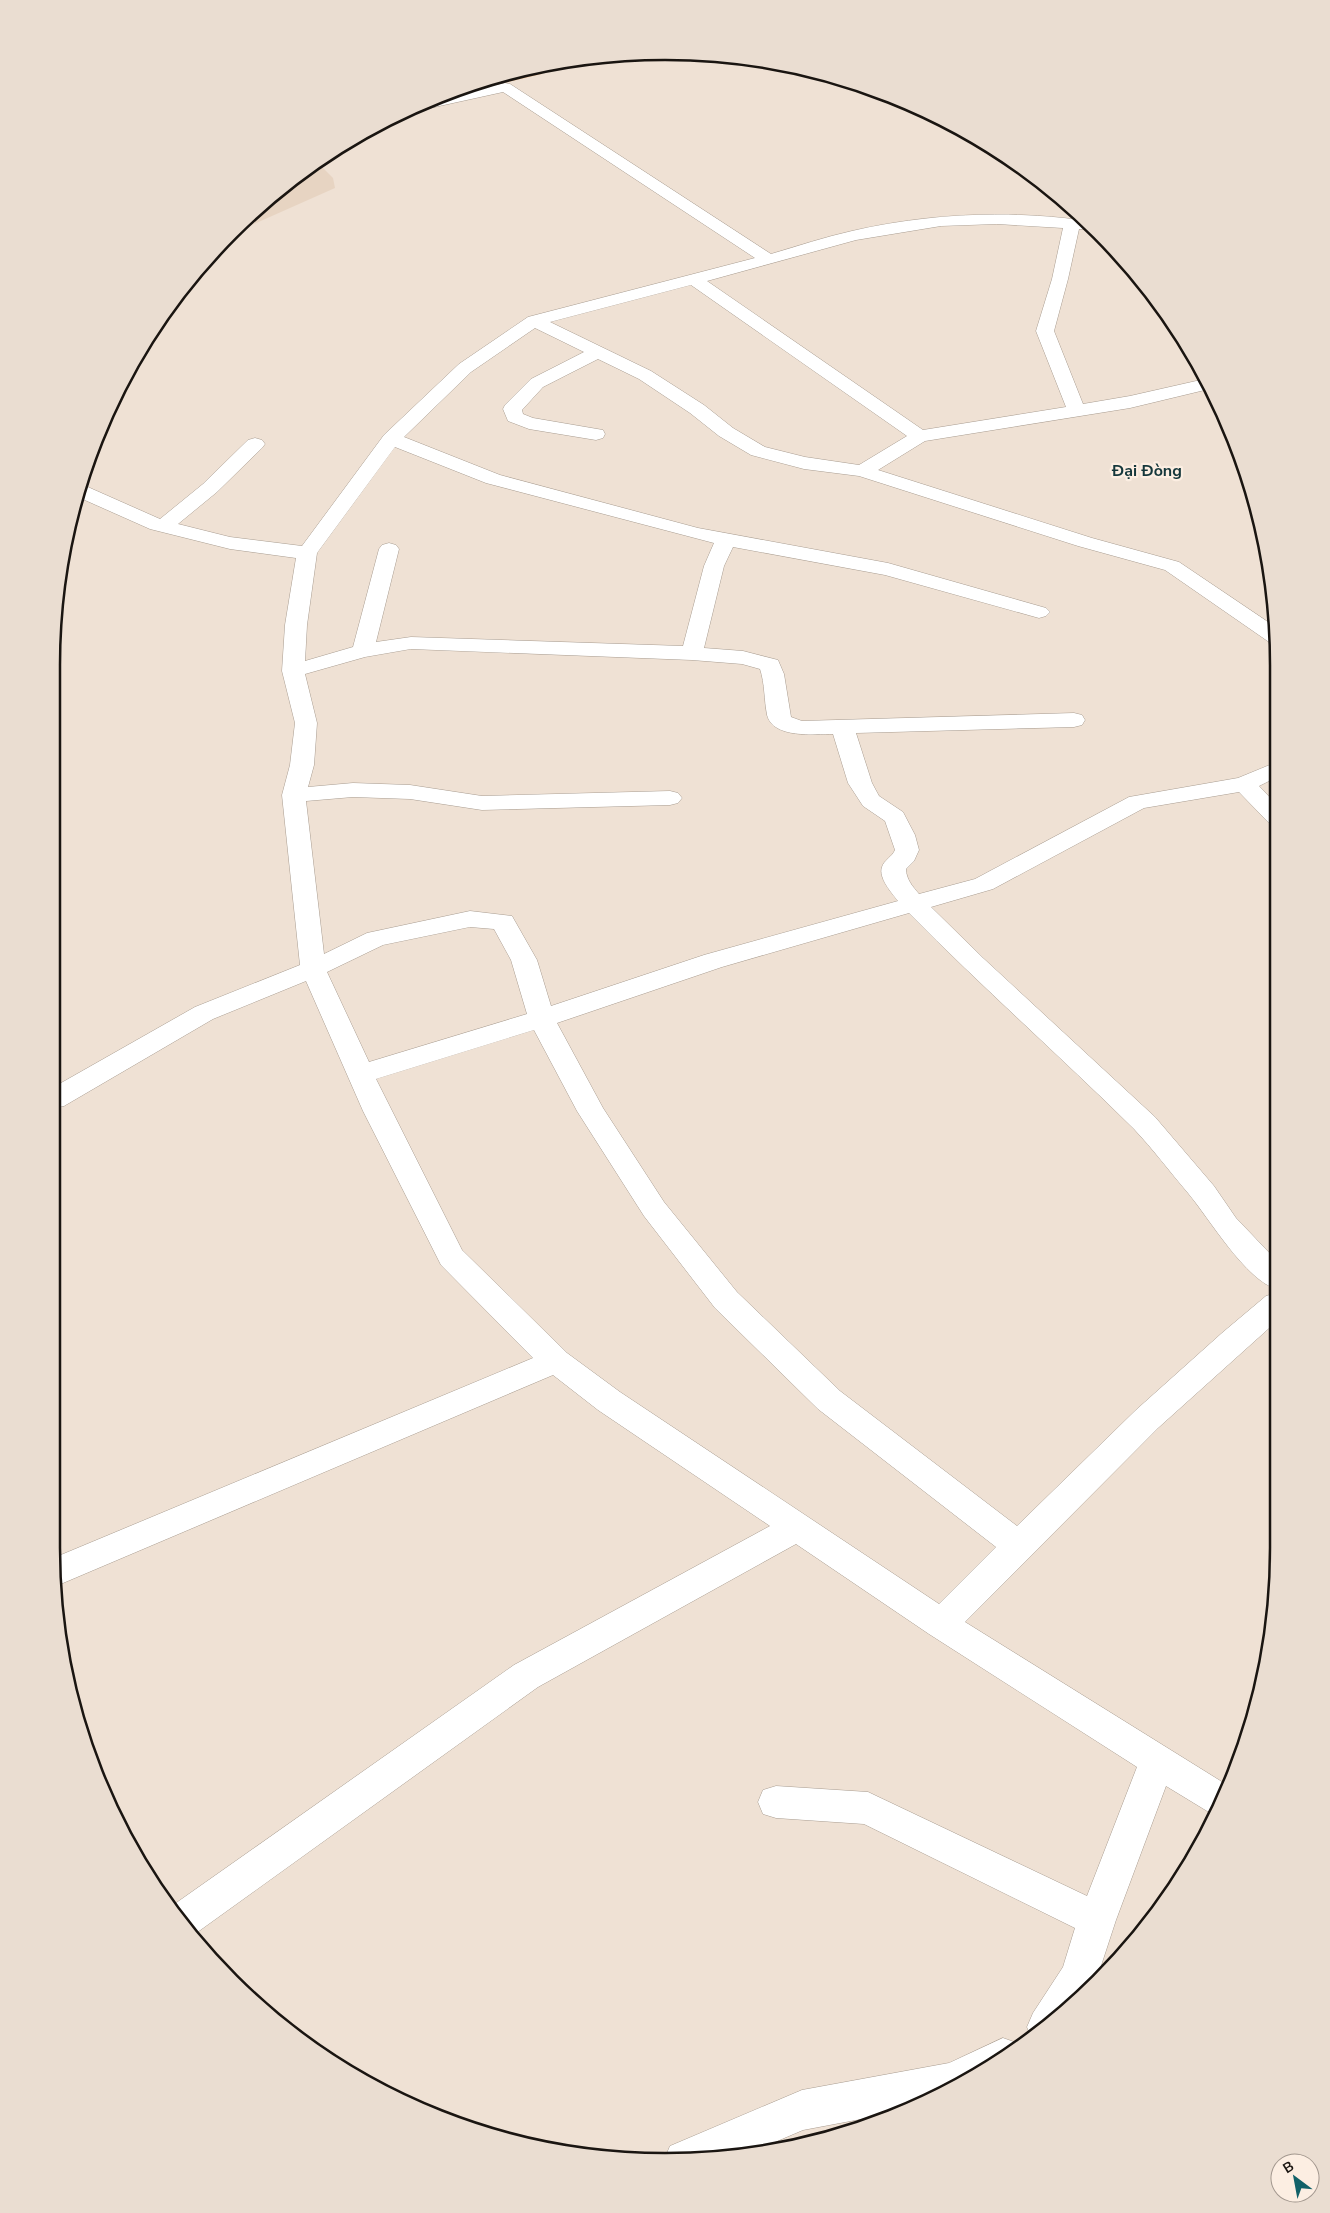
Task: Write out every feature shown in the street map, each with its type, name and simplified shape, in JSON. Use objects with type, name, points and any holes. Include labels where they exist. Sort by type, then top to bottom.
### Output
[{"type":"street","points":[[469,93],[506,87],[769,260]]},
{"type":"street","points":[[1076,411],[1045,332],[1060,279],[1079,224],[997,219],[941,221],[854,235],[769,260],[534,321],[465,368],[391,439],[307,553],[296,625],[293,671],[306,723],[302,765],[294,795],[313,969],[370,1072],[450,1257],[556,1361],[609,1401],[941,1624],[1216,1798]]},
{"type":"street","points":[[694,280],[920,436]]},
{"type":"street","points":[[534,321],[645,375],[697,409],[726,432],[758,451],[804,463],[862,471],[1085,542],[1172,566],[1269,632]]},
{"type":"street","points":[[596,434],[529,423],[515,417],[512,409],[537,383],[598,352]]},
{"type":"street","points":[[862,471],[920,436],[1130,402],[1202,385]]},
{"type":"street","points":[[391,439],[492,479],[696,534],[888,569],[1039,612]]},
{"type":"street","points":[[163,526],[210,488],[255,444]]},
{"type":"street","points":[[85,493],[163,526],[230,543],[307,553]]},
{"type":"street","points":[[81,509],[99,499]]},
{"type":"street","points":[[692,653],[714,566],[726,540]]},
{"type":"street","points":[[363,651],[389,549]]},
{"type":"street","points":[[293,671],[363,651],[411,643],[692,653],[743,658],[766,663],[771,668],[773,674],[778,711],[783,722],[800,728],[1074,720]]},
{"type":"street","points":[[842,728],[857,769],[860,783],[866,794],[871,801],[896,818],[904,835],[907,850],[905,856],[894,867],[894,873],[900,887],[913,903],[974,964],[1145,1124],[1204,1193],[1226,1225],[1250,1253],[1270,1272]]},
{"type":"street","points":[[370,1072],[502,1032],[713,961],[984,884],[1137,802],[1244,784],[1270,772]]},
{"type":"street","points":[[1244,784],[1270,811]]},
{"type":"street","points":[[294,795],[352,790],[410,792],[482,803],[670,798]]},
{"type":"street","points":[[60,1096],[204,1013],[313,969],[376,939],[470,919],[502,922],[524,960],[541,1018],[592,1111],[654,1209],[726,1300],[829,1400],[1018,1546]]},
{"type":"street","points":[[941,1624],[1018,1546],[1227,1344],[1270,1310]]},
{"type":"street","points":[[61,1570],[556,1361]]},
{"type":"street","points":[[186,1918],[526,1676],[797,1527]]},
{"type":"street","points":[[1085,1982],[1097,1920],[1156,1760]]},
{"type":"street","points":[[776,1802],[868,1808],[1097,1920]]},
{"type":"street","points":[[703,2152],[802,2110],[948,2083]]},
{"type":"shaded area","points":[[542,74],[492,86],[508,81]]},
{"type":"shaded area","points":[[322,167],[333,178],[335,188],[248,227],[266,210]]},
{"type":"district","name":"Đại Đòng","points":[[1147,471]]}]
